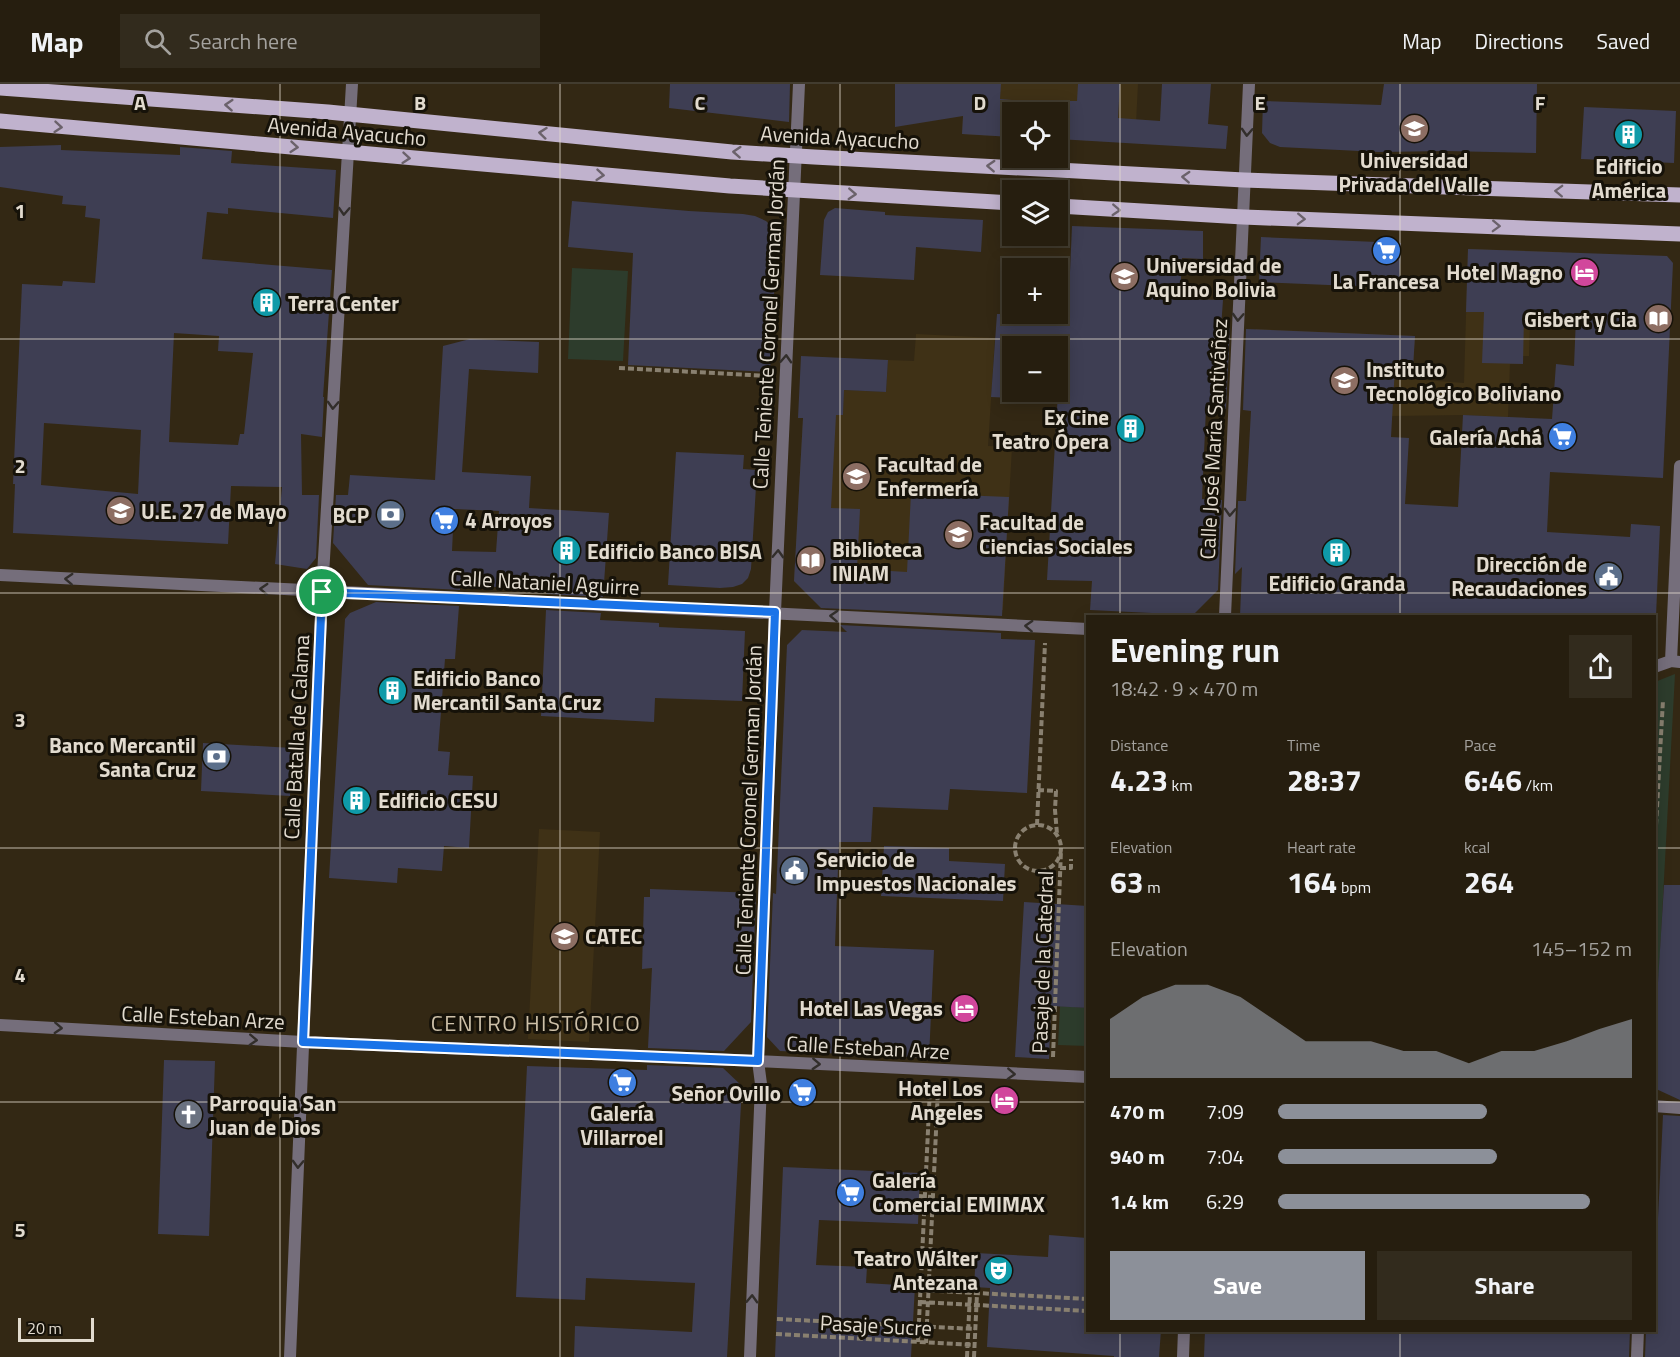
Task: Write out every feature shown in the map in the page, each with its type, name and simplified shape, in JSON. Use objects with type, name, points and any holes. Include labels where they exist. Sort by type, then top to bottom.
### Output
[{"type":"main road","name":"Avenida Ayacucho","points":[[0,88],[350,115],[720,151],[795,156],[1244,180],[1680,195]]},
{"type":"main road","name":"Avenida Ayacucho","points":[[0,122],[730,186],[1002,202]]},
{"type":"main road","points":[[1068,207],[1243,217],[1680,234]]},
{"type":"street","name":"Calle Batalla de Calama","points":[[290,1357],[322,592],[352,84]]},
{"type":"street","name":"Calle Teniente Coronel German Jordán","points":[[750,1357],[761,1084],[758,1061],[775,612],[799,84]]},
{"type":"street","name":"Calle José María Santiváñez","points":[[1225,615],[1249,84]]},
{"type":"street","points":[[1656,666],[1675,661],[1680,466]]},
{"type":"street","name":"Calle Nataniel Aguirre","points":[[0,575],[1086,629]]},
{"type":"street","name":"Calle Esteban Arze","points":[[0,1025],[303,1042],[1086,1077]]},
{"type":"street","points":[[1656,1106],[1680,1108]]},
{"type":"street","points":[[1183,1357],[1184,1332]]},
{"type":"street","points":[[1637,1357],[1638,1332]]},
{"type":"path","points":[[619,368],[785,376]]},
{"type":"path","points":[[1046,627],[1036,825],[1051,829],[1057,835]]},
{"type":"path","points":[[1656,826],[1663,700]]},
{"type":"path","name":"Pasaje de la Catedral","points":[[1038,790],[1056,791],[1057,835],[1061,849],[1052,1076]]},
{"type":"path","name":"Pasaje de la Catedral","points":[[1036,825],[1022,832],[1018,838],[1016,853],[1023,866],[1036,871],[1051,868],[1060,857],[1061,849]]},
{"type":"path","points":[[1060,868],[1071,868],[1071,859]]},
{"type":"path","points":[[918,1342],[931,1081]]},
{"type":"path","points":[[926,1343],[939,1082]]},
{"type":"path","points":[[919,1196],[933,1197]]},
{"type":"path","name":"Pasaje Sucre","points":[[920,1290],[1086,1299]]},
{"type":"path","points":[[967,1357],[970,1293]]},
{"type":"path","points":[[974,1357],[977,1294]]},
{"type":"path","name":"Pasaje Sucre","points":[[920,1302],[1086,1311]]},
{"type":"path","name":"Pasaje Sucre","points":[[777,1319],[975,1329]]},
{"type":"path","name":"Pasaje Sucre","points":[[776,1334],[974,1346]]},
{"type":"shaded area","points":[[965,84],[1138,84],[1135,143],[1068,140],[1068,102],[1002,102],[1002,136],[962,134]]},
{"type":"shaded area","points":[[1468,249],[1562,252],[1560,323],[1530,323],[1529,356],[1523,356],[1522,364],[1510,364],[1508,417],[1339,413],[1255,329],[1415,336],[1412,379],[1464,383]]},
{"type":"shaded area","points":[[916,334],[995,338],[988,446],[1012,447],[1003,610],[812,599],[794,581],[803,418],[827,419],[827,414],[843,415],[844,390],[886,392],[888,360],[914,361]]},
{"type":"shaded area","name":"CATEC","points":[[539,829],[600,832],[589,1042],[528,1039]]},
{"type":"green space","points":[[572,268],[628,271],[623,361],[568,359]]},
{"type":"green space","points":[[1675,674],[1656,1028],[1656,682]]},
{"type":"green space","points":[[1060,1006],[1086,1008],[1086,1046],[1058,1045]]},
{"type":"building","points":[[670,84],[790,84],[789,122],[669,108]]},
{"type":"building","points":[[895,84],[1001,84],[1000,99],[1012,100],[1012,102],[1002,102],[1002,136],[962,134],[963,116],[895,127]]},
{"type":"building","points":[[1078,84],[1120,84],[1118,118],[1160,121],[1162,84],[1211,84],[1208,124],[1228,126],[1226,149],[1068,140],[1068,102],[1058,101],[1077,101]]},
{"type":"building","points":[[1384,84],[1537,84],[1536,153],[1379,152],[1280,147],[1270,143],[1262,133],[1263,101],[1381,105]]},
{"type":"building","name":"Edificio América","points":[[1584,107],[1676,111],[1674,163],[1581,159]]},
{"type":"building","points":[[61,145],[61,150],[180,155],[180,147],[232,151],[231,163],[336,170],[333,218],[228,208],[228,214],[207,212],[202,259],[332,270],[322,437],[301,434],[302,495],[319,495],[316,558],[307,569],[275,564],[282,487],[231,486],[228,544],[13,533],[22,284],[62,286],[63,281],[95,283],[100,219],[85,217],[86,206],[62,204],[63,196],[0,187],[0,147]],"holes":[[[174,333],[219,336],[218,351],[253,353],[244,434],[240,434],[238,445],[169,442]],[[44,423],[141,430],[138,494],[41,485]]]},
{"type":"building","points":[[572,201],[743,214],[766,221],[774,229],[777,238],[770,372],[628,365],[633,253],[568,247]]},
{"type":"building","points":[[835,208],[885,212],[885,215],[983,220],[981,252],[916,247],[914,280],[820,275],[824,220],[828,212]]},
{"type":"building","points":[[1072,226],[1203,231],[1203,259],[1182,258],[1180,299],[1223,300],[1221,328],[1230,328],[1226,409],[1206,408],[1202,499],[1222,500],[1218,590],[1193,615],[1090,610],[1092,581],[1047,580],[1057,402],[1068,402],[1068,336],[1002,336],[1002,398],[991,397],[997,314],[1002,314],[1002,324],[1068,324]]},
{"type":"building","points":[[1261,237],[1401,243],[1399,288],[1259,282]]},
{"type":"building","points":[[1468,249],[1667,256],[1673,263],[1663,478],[1550,472],[1547,532],[1630,537],[1631,524],[1660,526],[1656,616],[1240,615],[1242,567],[1235,574],[1238,501],[1246,501],[1251,411],[1243,410],[1246,329],[1415,336],[1413,368],[1395,367],[1391,437],[1409,438],[1405,504],[1458,507],[1463,415],[1552,419],[1556,364],[1574,366],[1576,317],[1524,316],[1523,364],[1482,363],[1484,312],[1466,312]]},
{"type":"building","points":[[470,339],[539,342],[538,373],[469,369],[462,472],[531,476],[529,508],[609,513],[603,597],[547,594],[547,590],[460,585],[460,590],[368,585],[333,543],[336,495],[348,495],[350,475],[435,480],[443,346]],"holes":[[[454,509],[499,511],[496,552],[452,551]]]},
{"type":"building","points":[[801,356],[888,360],[886,392],[844,390],[843,415],[836,415],[831,508],[860,509],[857,569],[907,572],[911,493],[1009,497],[1002,616],[821,608],[794,581],[803,418],[798,418]]},
{"type":"building","points":[[676,452],[744,455],[743,469],[757,470],[751,569],[748,578],[742,584],[720,588],[668,585]]},
{"type":"building","points":[[376,602],[459,606],[455,659],[445,659],[438,751],[450,752],[448,775],[473,776],[469,848],[444,846],[442,871],[398,868],[397,883],[329,878],[345,619],[350,613]]},
{"type":"building","points":[[546,610],[601,613],[600,620],[659,623],[659,627],[745,631],[742,701],[655,698],[654,722],[541,716]]},
{"type":"building","points":[[840,625],[1001,633],[1001,639],[1035,640],[1027,793],[950,789],[948,810],[873,807],[871,842],[839,842],[835,946],[934,950],[929,1058],[780,1051],[767,1037],[787,645],[802,630],[847,632]]},
{"type":"building","points":[[203,743],[292,748],[290,796],[201,791]]},
{"type":"building","points":[[884,846],[949,848],[949,861],[1005,864],[1003,901],[881,896]]},
{"type":"building","points":[[1664,885],[1680,885],[1680,1100],[1656,1089],[1656,1015]]},
{"type":"building","points":[[650,889],[756,893],[751,1022],[724,1051],[648,1048],[652,968],[642,969],[644,897],[650,897]]},
{"type":"building","points":[[1024,902],[1086,906],[1086,1008],[1051,1006],[1049,1059],[1015,1057]]},
{"type":"building","name":"Parroquia San Juan de Dios","points":[[164,1060],[215,1061],[209,1236],[158,1234]]},
{"type":"building","points":[[647,1065],[723,1068],[742,1086],[727,1357],[574,1357],[575,1326],[692,1332],[695,1283],[586,1278],[585,1300],[516,1297],[527,1066],[647,1070]]},
{"type":"building","points":[[1663,1115],[1680,1116],[1680,1357],[1645,1357],[1646,1332],[1656,1332],[1656,1260]]},
{"type":"building","points":[[783,1167],[920,1173],[918,1224],[819,1220],[816,1265],[867,1267],[866,1283],[915,1286],[911,1357],[775,1357]]},
{"type":"building","points":[[1049,1235],[1086,1238],[1086,1332],[1161,1332],[1159,1357],[1114,1357],[987,1347],[990,1288],[974,1287],[976,1253],[1048,1257]]},
{"type":"building","points":[[1205,1332],[1630,1332],[1629,1357],[1204,1357]]},
{"type":"place","name":"Universidad Privada del Valle","points":[[1414,129]]},
{"type":"place","name":"Edificio América","points":[[1629,135]]},
{"type":"place","name":"La Francesa","points":[[1386,250]]},
{"type":"place","name":"Hotel Magno","points":[[1584,272]]},
{"type":"place","name":"Universidad de Aquino Bolivia","points":[[1125,277]]},
{"type":"place","name":"Terra Center","points":[[267,303]]},
{"type":"place","name":"Gisbert y Cia","points":[[1658,319]]},
{"type":"place","name":"Instituto Tecnológico Boliviano","points":[[1345,381]]},
{"type":"place","name":"Ex Cine Teatro Ópera","points":[[1130,429]]},
{"type":"place","name":"Galería Achá","points":[[1563,437]]},
{"type":"place","name":"Facultad de Enfermería","points":[[856,476]]},
{"type":"place","name":"U.E. 27 de Mayo","points":[[120,511]]},
{"type":"place","name":"BCP","points":[[390,515]]},
{"type":"place","name":"4 Arroyos","points":[[444,520]]},
{"type":"place","name":"Facultad de Ciencias Sociales","points":[[958,534]]},
{"type":"place","name":"Edificio Banco BISA","points":[[566,551]]},
{"type":"place","name":"Edificio Granda","points":[[1337,552]]},
{"type":"place","name":"Biblioteca INIAM","points":[[811,561]]},
{"type":"place","name":"Dirección de Recaudaciones","points":[[1608,576]]},
{"type":"place","name":"Edificio Banco Mercantil Santa Cruz","points":[[392,690]]},
{"type":"place","name":"Banco Mercantil Santa Cruz","points":[[217,757]]},
{"type":"place","name":"Edificio CESU","points":[[357,800]]},
{"type":"place","name":"Servicio de Impuestos Nacionales","points":[[795,871]]},
{"type":"place","name":"CATEC","points":[[564,936]]},
{"type":"place","name":"Hotel Las Vegas","points":[[964,1008]]},
{"type":"place","name":"Galería Villarroel","points":[[622,1082]]},
{"type":"place","name":"Señor Ovillo","points":[[802,1093]]},
{"type":"place","name":"Hotel Los Angeles","points":[[1004,1100]]},
{"type":"place","name":"Parroquia San Juan de Dios","points":[[188,1115]]},
{"type":"place","name":"Galería Comercial EMIMAX","points":[[851,1192]]},
{"type":"place","name":"Teatro Wálter Antezana","points":[[999,1270]]},
{"type":"district","name":"CENTRO HISTÓRICO","points":[[536,1023]]},
{"type":"route","points":[[322,592],[775,612],[758,1061],[303,1042],[322,592]]}]
